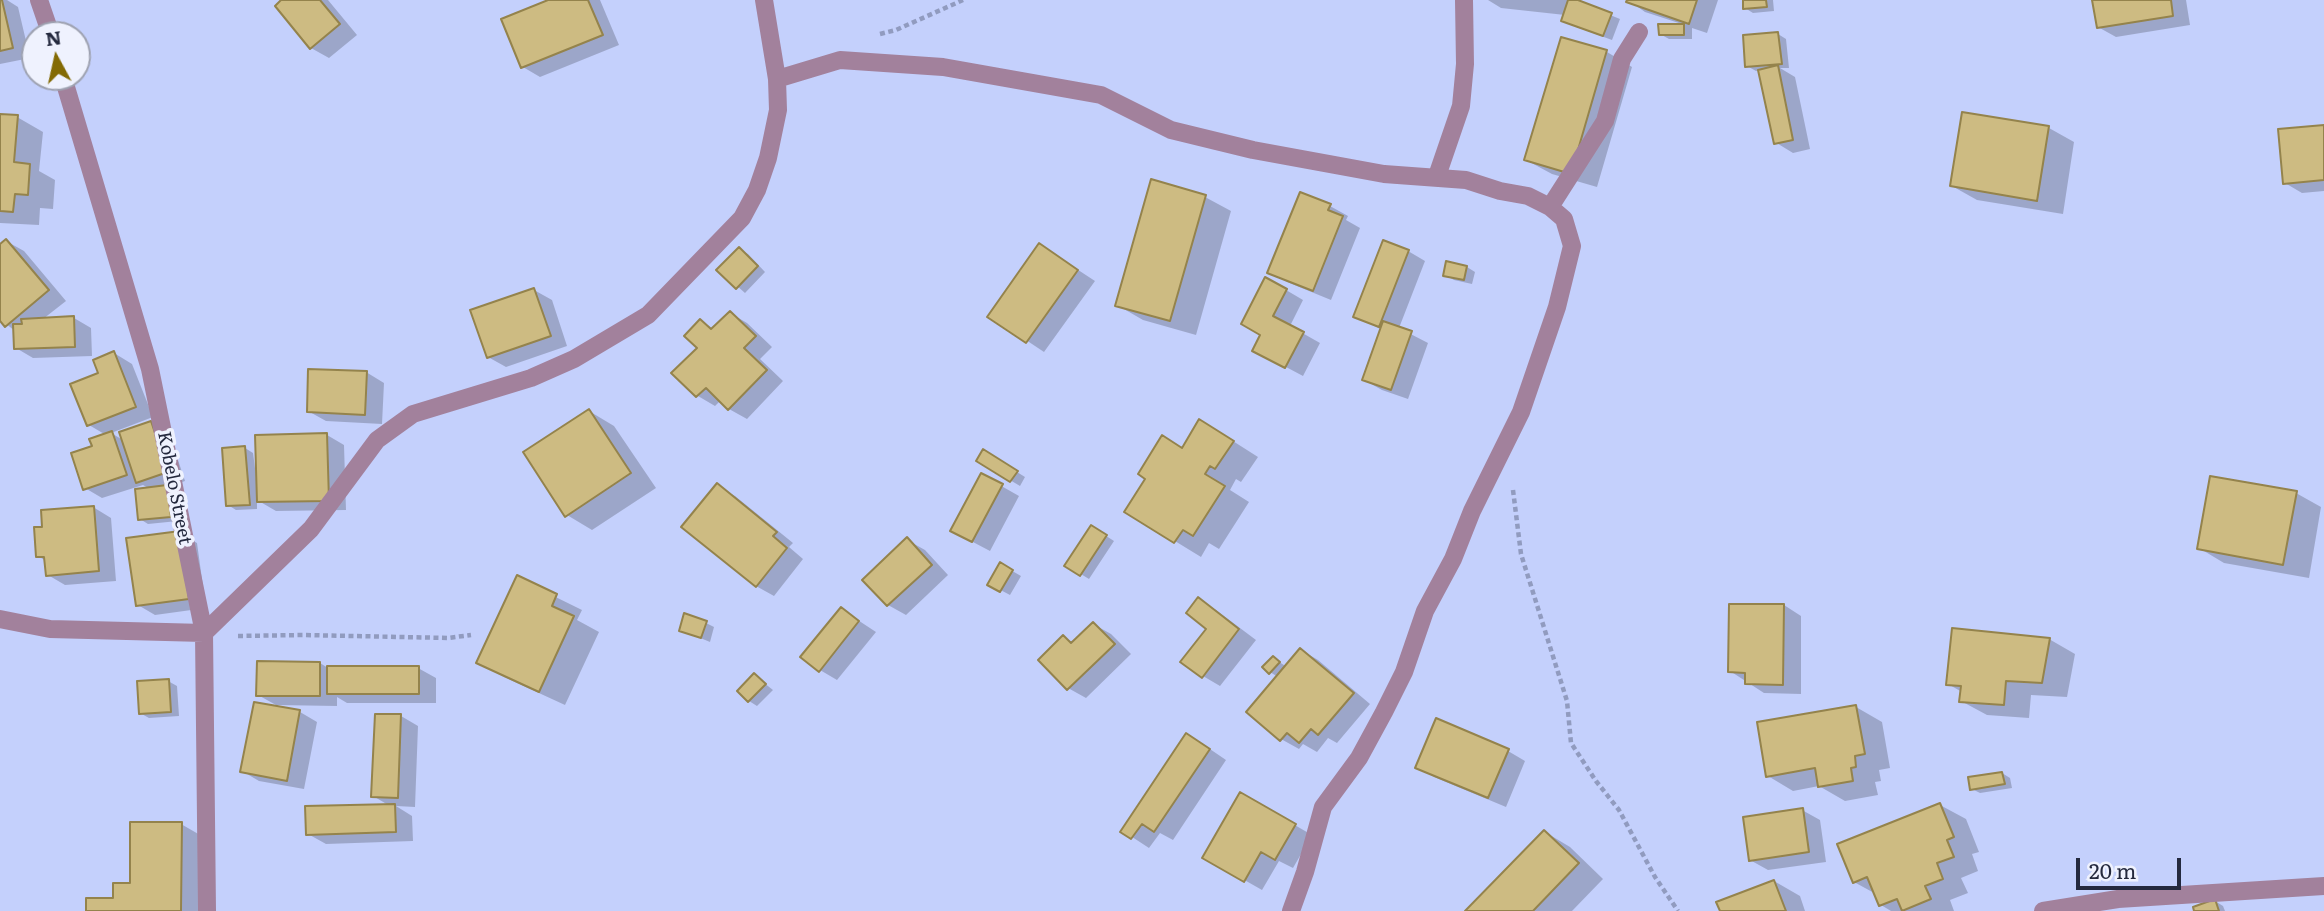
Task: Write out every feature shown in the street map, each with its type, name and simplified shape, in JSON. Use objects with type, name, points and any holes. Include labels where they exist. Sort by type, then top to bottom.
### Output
[{"type":"street","points":[[39,0],[46,21]]},
{"type":"street","points":[[0,619],[50,629],[204,633],[311,529],[377,440],[413,414],[531,378],[574,359],[648,315],[742,218],[757,190],[768,158],[778,110],[777,79],[764,0]]},
{"type":"street","points":[[1437,176],[1461,106],[1465,64],[1464,0]]},
{"type":"street","points":[[1550,207],[1605,121],[1622,60],[1639,32]]},
{"type":"street","points":[[777,79],[840,60],[943,67],[1101,95],[1171,130],[1253,150],[1373,172],[1466,180],[1500,191],[1528,196],[1550,207],[1564,219],[1572,246],[1557,307],[1521,412],[1425,611],[1404,672],[1384,712],[1359,758],[1323,807],[1291,911]]},
{"type":"street","name":"Kobelo Street","points":[[67,91],[150,369],[204,633],[207,911]]},
{"type":"street","points":[[2043,911],[2118,899],[2324,886]]},
{"type":"path","points":[[874,35],[896,30],[962,0]]},
{"type":"path","points":[[1512,485],[1521,554],[1567,701],[1572,743],[1596,781],[1619,810],[1655,877],[1678,911]]},
{"type":"path","points":[[204,633],[259,637],[305,635],[448,638],[471,635]]},
{"type":"building","points":[[0,0],[13,48],[0,51]]},
{"type":"building","points":[[281,0],[320,0],[340,24],[310,49],[275,6]]},
{"type":"building","points":[[548,0],[588,0],[603,35],[521,68],[501,19]]},
{"type":"building","points":[[1568,0],[1578,0],[1612,13],[1603,36],[1561,21]]},
{"type":"building","points":[[1697,0],[1689,24],[1626,2]]},
{"type":"building","points":[[1743,0],[1766,0],[1767,7],[1743,9]]},
{"type":"building","points":[[2092,0],[2171,0],[2173,16],[2097,28]]},
{"type":"building","points":[[1658,24],[1684,24],[1684,35],[1659,35]]},
{"type":"building","points":[[1778,32],[1782,64],[1745,67],[1743,35]]},
{"type":"building","points":[[1561,37],[1607,50],[1571,174],[1524,160]]},
{"type":"building","points":[[1778,65],[1793,140],[1774,144],[1758,70]]},
{"type":"building","points":[[1962,112],[2049,126],[2037,201],[1950,186]]},
{"type":"building","points":[[0,114],[18,115],[14,162],[30,164],[28,195],[15,194],[13,212],[0,211]]},
{"type":"building","points":[[2324,125],[2324,180],[2283,184],[2278,129]]},
{"type":"building","points":[[1151,179],[1206,195],[1170,321],[1115,306]]},
{"type":"building","points":[[1300,192],[1331,204],[1328,210],[1343,216],[1313,291],[1267,273]]},
{"type":"building","points":[[6,239],[49,290],[5,327],[0,321],[0,244]]},
{"type":"building","points":[[1383,240],[1409,250],[1379,327],[1353,317]]},
{"type":"building","points":[[1039,243],[1078,270],[1026,343],[987,317]]},
{"type":"building","points":[[739,247],[758,266],[736,289],[716,270]]},
{"type":"building","points":[[1446,261],[1467,266],[1464,280],[1443,276]]},
{"type":"building","points":[[1265,277],[1287,289],[1273,316],[1304,332],[1285,368],[1252,351],[1260,335],[1241,324]]},
{"type":"building","points":[[534,288],[551,336],[487,358],[470,310]]},
{"type":"building","points":[[730,311],[756,336],[744,348],[767,370],[728,410],[706,388],[696,397],[671,373],[697,348],[684,336],[700,319],[711,329]]},
{"type":"building","points":[[74,316],[75,347],[14,349],[13,324],[22,324],[21,319]]},
{"type":"building","points":[[1383,321],[1412,331],[1391,390],[1362,380]]},
{"type":"building","points":[[114,351],[136,407],[87,426],[70,384],[98,373],[93,360]]},
{"type":"building","points":[[308,369],[367,371],[365,415],[307,412]]},
{"type":"building","points":[[589,409],[631,473],[565,517],[523,452]]},
{"type":"building","points":[[1199,419],[1234,441],[1215,469],[1210,466],[1205,474],[1225,486],[1193,536],[1183,530],[1174,543],[1124,512],[1145,479],[1138,474],[1162,435],[1182,448]]},
{"type":"building","points":[[151,421],[168,472],[136,483],[119,432]]},
{"type":"building","points":[[112,431],[127,475],[83,490],[71,453],[92,446],[89,439]]},
{"type":"building","points":[[327,433],[329,501],[257,502],[255,435]]},
{"type":"building","points":[[245,446],[250,505],[226,506],[222,448]]},
{"type":"building","points":[[983,449],[1018,471],[1010,482],[976,461]]},
{"type":"building","points":[[981,473],[1003,484],[972,542],[950,531]]},
{"type":"building","points":[[2210,476],[2297,491],[2283,565],[2197,549]]},
{"type":"building","points":[[717,483],[777,532],[773,536],[787,548],[756,587],[681,527]]},
{"type":"building","points":[[167,485],[171,517],[138,520],[135,489]]},
{"type":"building","points":[[94,506],[99,571],[46,576],[44,557],[36,557],[34,527],[42,527],[41,510]]},
{"type":"building","points":[[1091,525],[1107,535],[1080,576],[1064,566]]},
{"type":"building","points":[[180,531],[189,599],[136,606],[126,538]]},
{"type":"building","points":[[907,537],[932,565],[887,606],[862,580]]},
{"type":"building","points":[[1000,562],[1013,570],[1000,592],[987,585]]},
{"type":"building","points":[[517,575],[557,594],[552,606],[574,616],[539,692],[476,663]]},
{"type":"building","points":[[1198,597],[1239,629],[1202,678],[1180,662],[1206,629],[1186,613]]},
{"type":"building","points":[[1729,604],[1784,604],[1783,685],[1745,684],[1745,673],[1728,672]]},
{"type":"building","points":[[841,607],[859,621],[819,672],[800,657]]},
{"type":"building","points":[[684,613],[707,621],[701,638],[679,631]]},
{"type":"building","points":[[1093,622],[1115,644],[1067,690],[1038,660],[1063,635],[1071,643]]},
{"type":"building","points":[[1952,628],[2050,638],[2042,683],[2006,681],[2004,705],[1959,702],[1961,686],[1946,685]]},
{"type":"building","points":[[1300,648],[1354,693],[1318,735],[1311,729],[1299,743],[1287,733],[1280,741],[1246,712]]},
{"type":"building","points":[[1273,656],[1280,662],[1269,674],[1262,667]]},
{"type":"building","points":[[257,661],[320,662],[320,696],[256,696]]},
{"type":"building","points":[[327,666],[419,666],[419,694],[327,694]]},
{"type":"building","points":[[754,673],[766,684],[748,702],[737,691]]},
{"type":"building","points":[[169,679],[171,712],[139,714],[137,681]]},
{"type":"building","points":[[254,702],[300,710],[287,781],[240,772]]},
{"type":"building","points":[[1856,705],[1865,754],[1855,756],[1856,767],[1851,768],[1853,781],[1818,787],[1815,768],[1766,777],[1757,722]]},
{"type":"building","points":[[375,714],[401,714],[398,798],[371,797]]},
{"type":"building","points":[[1436,718],[1509,749],[1488,798],[1415,768]]},
{"type":"building","points":[[1186,733],[1210,749],[1154,832],[1142,824],[1131,839],[1120,832]]},
{"type":"building","points":[[2002,772],[2005,784],[1970,790],[1968,777]]},
{"type":"building","points":[[1240,792],[1296,824],[1275,860],[1261,852],[1244,882],[1202,858]]},
{"type":"building","points":[[1940,803],[1954,837],[1947,840],[1954,857],[1937,863],[1943,879],[1925,886],[1931,899],[1902,911],[1897,899],[1879,906],[1867,877],[1853,883],[1837,844]]},
{"type":"building","points":[[395,804],[396,832],[306,835],[305,806]]},
{"type":"building","points":[[1803,808],[1809,852],[1749,861],[1743,817]]},
{"type":"building","points":[[130,822],[182,822],[181,911],[86,911],[86,898],[113,898],[113,883],[130,883]]},
{"type":"building","points":[[1544,830],[1579,863],[1533,911],[1465,911]]},
{"type":"building","points":[[1774,880],[1786,911],[1720,911],[1716,902]]},
{"type":"building","points":[[2215,899],[2219,911],[2194,911],[2193,907]]}]
